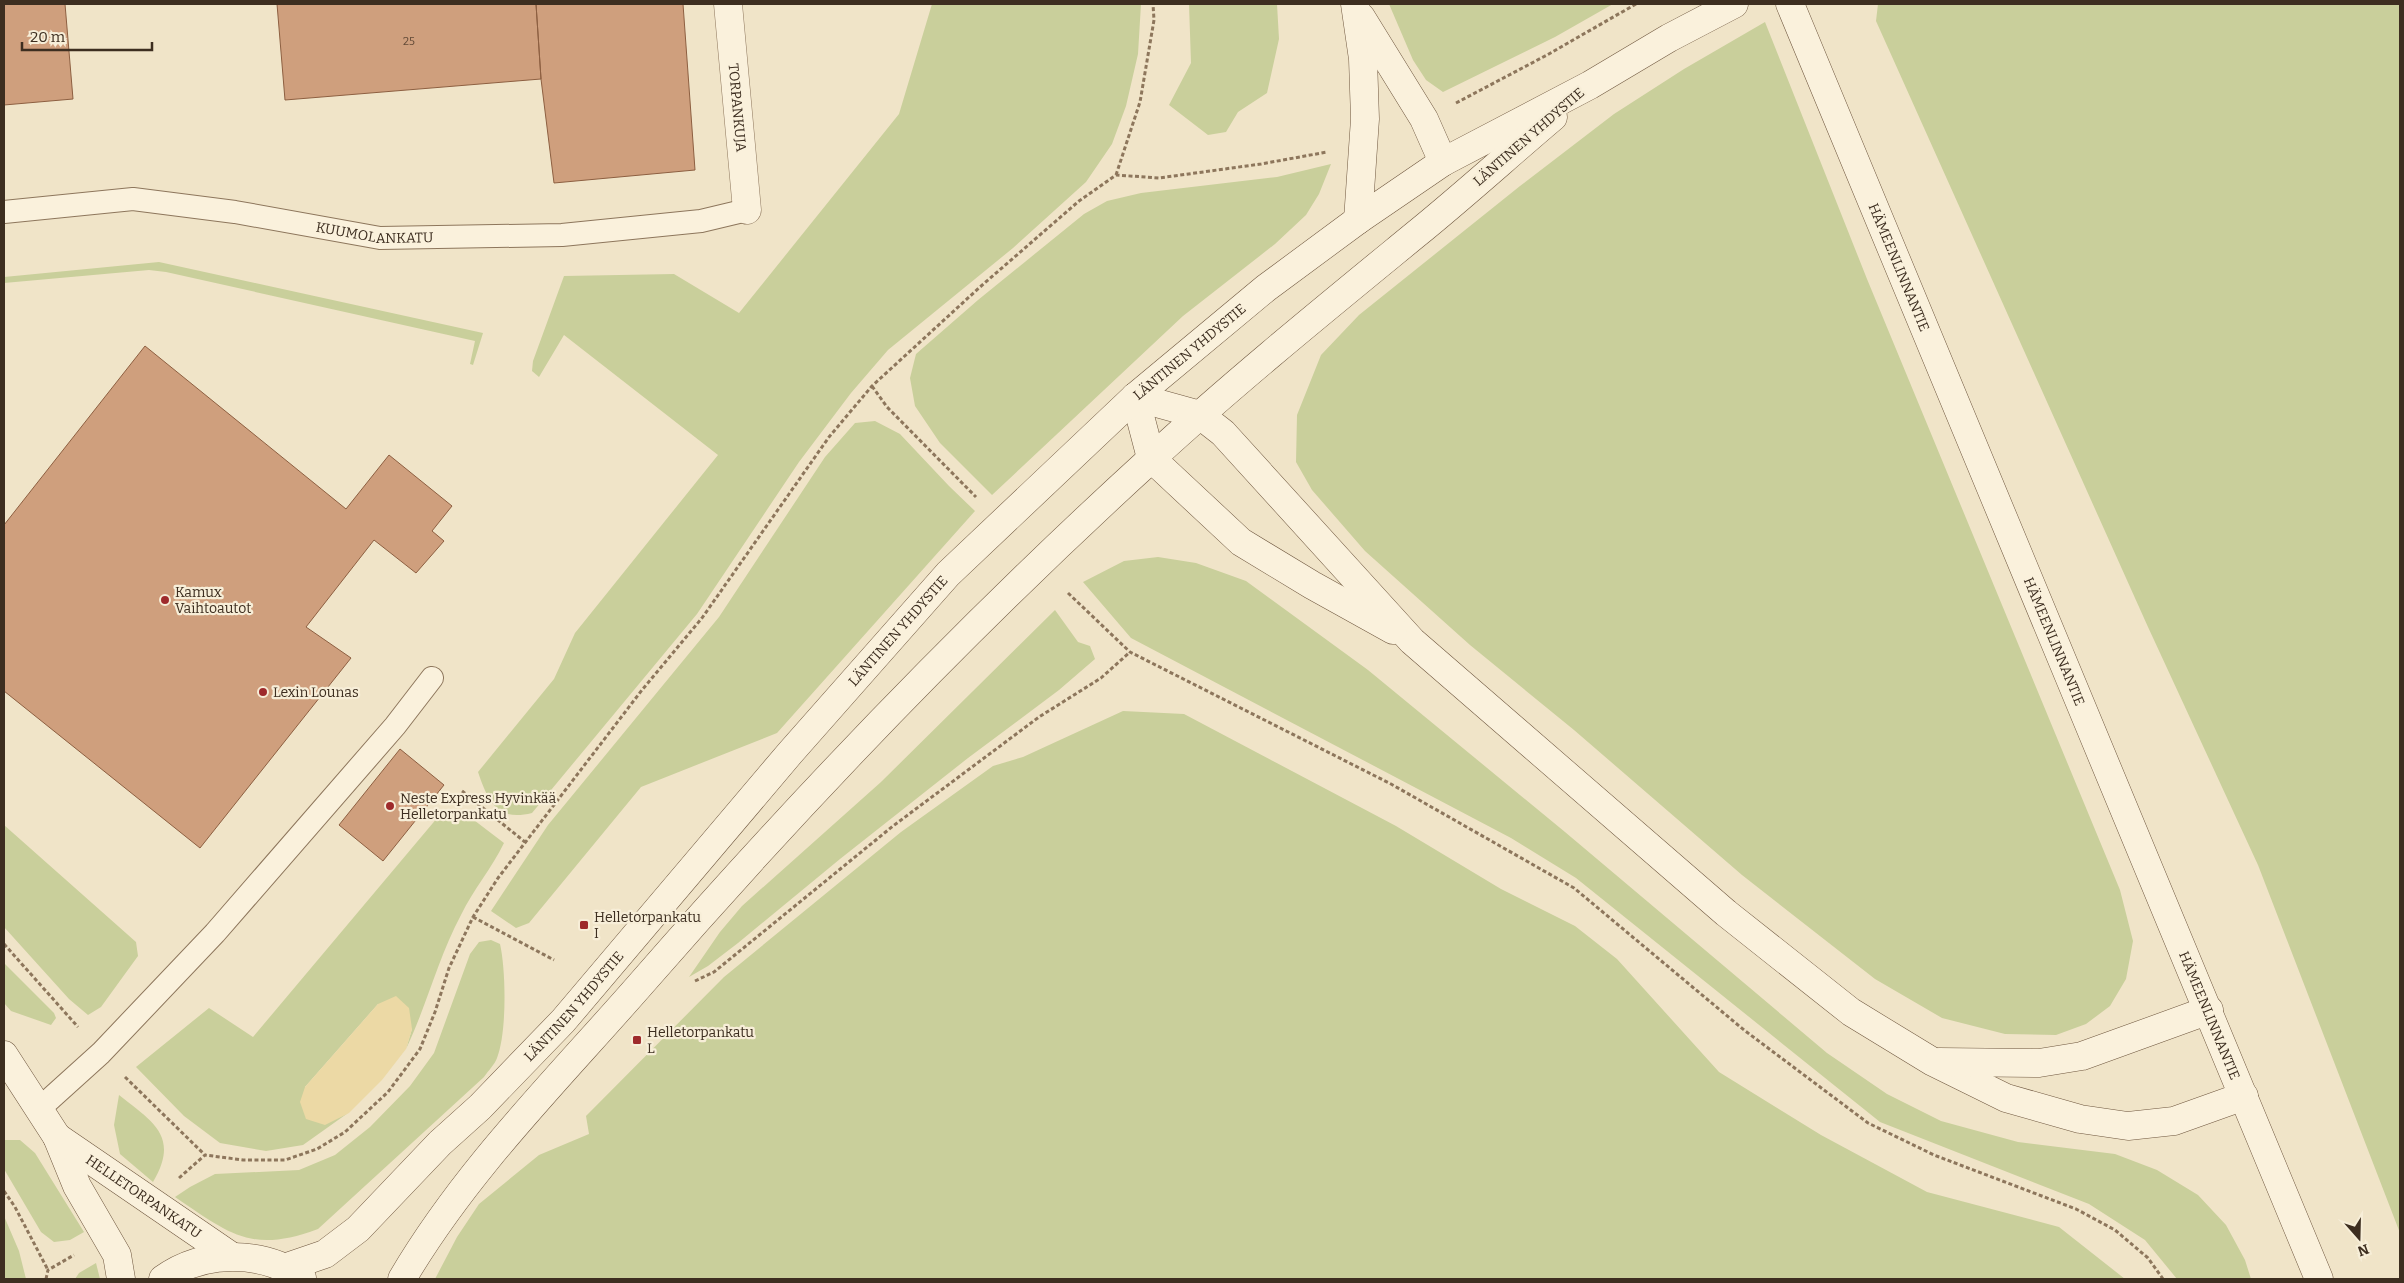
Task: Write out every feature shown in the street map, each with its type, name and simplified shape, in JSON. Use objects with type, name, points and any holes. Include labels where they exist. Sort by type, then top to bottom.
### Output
[{"type":"main road","name":"TORPANKUJA","points":[[728,4],[747,210]]},
{"type":"main road","name":"LÄNTINEN YHDYSTIE","points":[[296,1273],[358,1229],[440,1143],[480,1107],[527,1060],[563,1021],[790,753],[948,574],[1135,397],[1266,288],[1358,220],[1443,162],[1590,85],[1669,38],[1734,4]]},
{"type":"main road","name":"HÄMEENLINNANTIE","points":[[1790,4],[2320,1279]]},
{"type":"main road","points":[[1356,8],[1424,119],[1443,162]]},
{"type":"main road","points":[[1356,8],[1363,59],[1365,141],[1358,220]]},
{"type":"main road","name":"LÄNTINEN YHDYSTIE","points":[[402,1279],[425,1240],[468,1182],[705,910],[831,773],[987,613],[1151,458],[1200,415],[1295,332],[1418,232],[1590,85]]},
{"type":"main road","points":[[1135,397],[1200,415],[1223,433],[1412,641],[1726,912],[1851,1012],[1933,1062],[2006,1098],[2080,1119],[2128,1126],[2174,1121],[2244,1096]]},
{"type":"main road","points":[[1135,397],[1151,458],[1241,542],[1312,586],[1412,641]]},
{"type":"main road","points":[[1933,1062],[2039,1063],[2082,1056],[2209,1010]]},
{"type":"main road","name":"HELLETORPANKATU","points":[[8,1074],[39,1109],[57,1137],[77,1186],[117,1255],[120,1279]]},
{"type":"main road","name":"HELLETORPANKATU","points":[[57,1137],[150,1203],[231,1256]]},
{"type":"main road","points":[[163,1279],[198,1262],[231,1256],[257,1258],[296,1273]]},
{"type":"lane","name":"KUUMOLANKATU","points":[[4,212],[133,199],[235,212],[390,238],[562,235],[701,221],[747,210]]},
{"type":"lane","points":[[39,1109],[101,1053],[215,933],[395,726],[432,678]]},
{"type":"path","points":[[150,1203],[205,1155],[244,1160],[285,1160],[317,1149],[344,1132],[388,1092],[420,1049],[435,1012],[449,968],[473,917],[498,878],[636,698],[702,618],[829,437],[872,386],[1079,201],[1116,175],[1140,102],[1154,20],[1153,4]]},
{"type":"path","points":[[1424,119],[1548,55],[1636,4]]},
{"type":"path","points":[[1116,175],[1159,178],[1332,152],[1365,141]]},
{"type":"path","points":[[872,386],[887,407],[982,504]]},
{"type":"path","points":[[1068,593],[1130,652],[1391,784],[1574,888],[1744,1030],[1868,1123],[1934,1155],[2076,1209],[2116,1230],[2148,1258],[2163,1279]]},
{"type":"path","points":[[691,983],[714,972],[893,826],[1039,717],[1101,678],[1130,652]]},
{"type":"path","points":[[462,791],[525,842]]},
{"type":"path","points":[[473,917],[554,960]]},
{"type":"path","points":[[4,1191],[15,1207],[48,1270],[46,1279]]},
{"type":"path","points":[[48,1270],[87,1248],[106,1234]]},
{"type":"green space","points":[[932,4],[1141,4],[1138,54],[1126,106],[1112,144],[1086,182],[1013,248],[888,350],[851,393],[799,462],[697,614],[532,813],[520,815],[502,812],[490,800],[478,772],[554,679],[575,633],[718,455],[564,335],[539,377],[532,371],[533,361],[564,276],[674,274],[739,313],[899,114]]},
{"type":"green space","points":[[1189,4],[1277,4],[1279,39],[1267,93],[1238,112],[1226,132],[1208,135],[1169,105],[1191,63]]},
{"type":"green space","points":[[1389,4],[1613,4],[1555,37],[1443,92],[1426,80],[1413,60]]},
{"type":"green space","points":[[1878,4],[2400,4],[2400,1233],[2258,865],[2148,627],[1876,21]]},
{"type":"green space","points":[[1765,22],[1867,279],[2120,890],[2133,941],[2126,979],[2110,1006],[2086,1024],[2056,1035],[2005,1034],[1942,1018],[1875,979],[1742,875],[1574,730],[1470,645],[1365,551],[1312,490],[1296,462],[1297,415],[1321,355],[1359,315],[1520,186],[1614,114],[1684,69]]},
{"type":"green space","points":[[1331,164],[1319,194],[1306,215],[1275,244],[1183,316],[992,495],[940,443],[915,406],[910,378],[916,354],[978,300],[1084,214],[1107,201],[1141,193],[1277,177]]},
{"type":"green space","points":[[159,262],[483,333],[473,365],[470,364],[475,341],[166,272],[149,270],[4,283],[4,277]]},
{"type":"green space","points":[[875,421],[900,434],[975,511],[777,733],[641,787],[529,923],[516,928],[491,911],[548,825],[719,617],[825,457],[855,423]]},
{"type":"green space","points":[[1158,557],[1196,563],[1246,581],[1368,670],[1565,832],[1827,1053],[1887,1094],[1941,1121],[2018,1142],[2115,1154],[2157,1170],[2198,1195],[2226,1225],[2245,1260],[2251,1279],[2177,1279],[2145,1240],[2089,1204],[1880,1122],[1576,878],[1511,838],[1131,638],[1083,582],[1124,561]]},
{"type":"green space","points":[[1055,610],[1078,642],[1090,646],[1095,659],[1059,690],[968,758],[840,859],[738,943],[708,966],[689,977],[720,932],[742,906],[881,782]]},
{"type":"green space","points":[[1123,711],[1184,714],[1396,826],[1501,889],[1575,926],[1617,959],[1719,1072],[1821,1135],[1927,1192],[2059,1227],[2125,1279],[435,1279],[457,1237],[479,1204],[539,1155],[589,1134],[586,1116],[724,977],[901,832],[993,766],[1023,757]]},
{"type":"green space","points":[[443,811],[466,814],[504,843],[453,931],[406,1049],[412,1029],[378,1004],[305,1087],[325,1124],[348,1113],[303,1145],[266,1151],[220,1143],[184,1116],[136,1067],[209,1008],[253,1037]]},
{"type":"green space","points":[[4,825],[136,942],[138,956],[101,1007],[88,1015],[69,999],[4,927]]},
{"type":"green space","points":[[491,940],[500,944],[504,985],[503,1033],[495,1063],[484,1077],[318,1229],[275,1240],[258,1240],[227,1230],[175,1197],[215,1174],[299,1170],[335,1155],[370,1127],[410,1086],[434,1053],[470,954],[479,942]]},
{"type":"green space","points":[[4,963],[54,1013],[56,1018],[51,1025],[11,1011],[4,1003]]},
{"type":"green space","points":[[119,1095],[152,1122],[159,1131],[163,1141],[164,1153],[161,1166],[153,1182],[120,1154],[114,1125]]},
{"type":"green space","points":[[4,1140],[20,1140],[35,1153],[84,1232],[70,1240],[54,1242],[41,1232],[4,1169]]},
{"type":"green space","points":[[4,1216],[19,1251],[26,1279],[4,1279]]},
{"type":"green space","points":[[96,1263],[100,1279],[75,1279],[79,1273]]},
{"type":"sand","points":[[396,996],[409,1008],[412,1029],[406,1049],[382,1080],[349,1113],[325,1125],[306,1119],[300,1102],[305,1087],[378,1004]]},
{"type":"building","points":[[4,4],[65,4],[73,99],[4,105]]},
{"type":"building","points":[[277,4],[536,4],[541,79],[285,100]]},
{"type":"building","points":[[536,4],[683,4],[695,170],[554,183],[541,79]]},
{"type":"building","name":"Kamux Vaihtoautot","points":[[145,346],[346,509],[389,455],[452,506],[432,531],[444,541],[416,573],[374,540],[306,627],[351,658],[200,848],[4,691],[4,525]]},
{"type":"building","points":[[400,749],[444,785],[383,861],[339,825]]},
{"type":"place","name":"Kamux Vaihtoautot","points":[[165,600]]},
{"type":"place","name":"Lexin Lounas","points":[[263,692]]},
{"type":"place","name":"Neste Express Hyvinkää Helletorpankatu","points":[[390,806]]},
{"type":"place","name":"Helletorpankatu I","points":[[584,925]]},
{"type":"place","name":"Helletorpankatu L","points":[[637,1040]]}]
